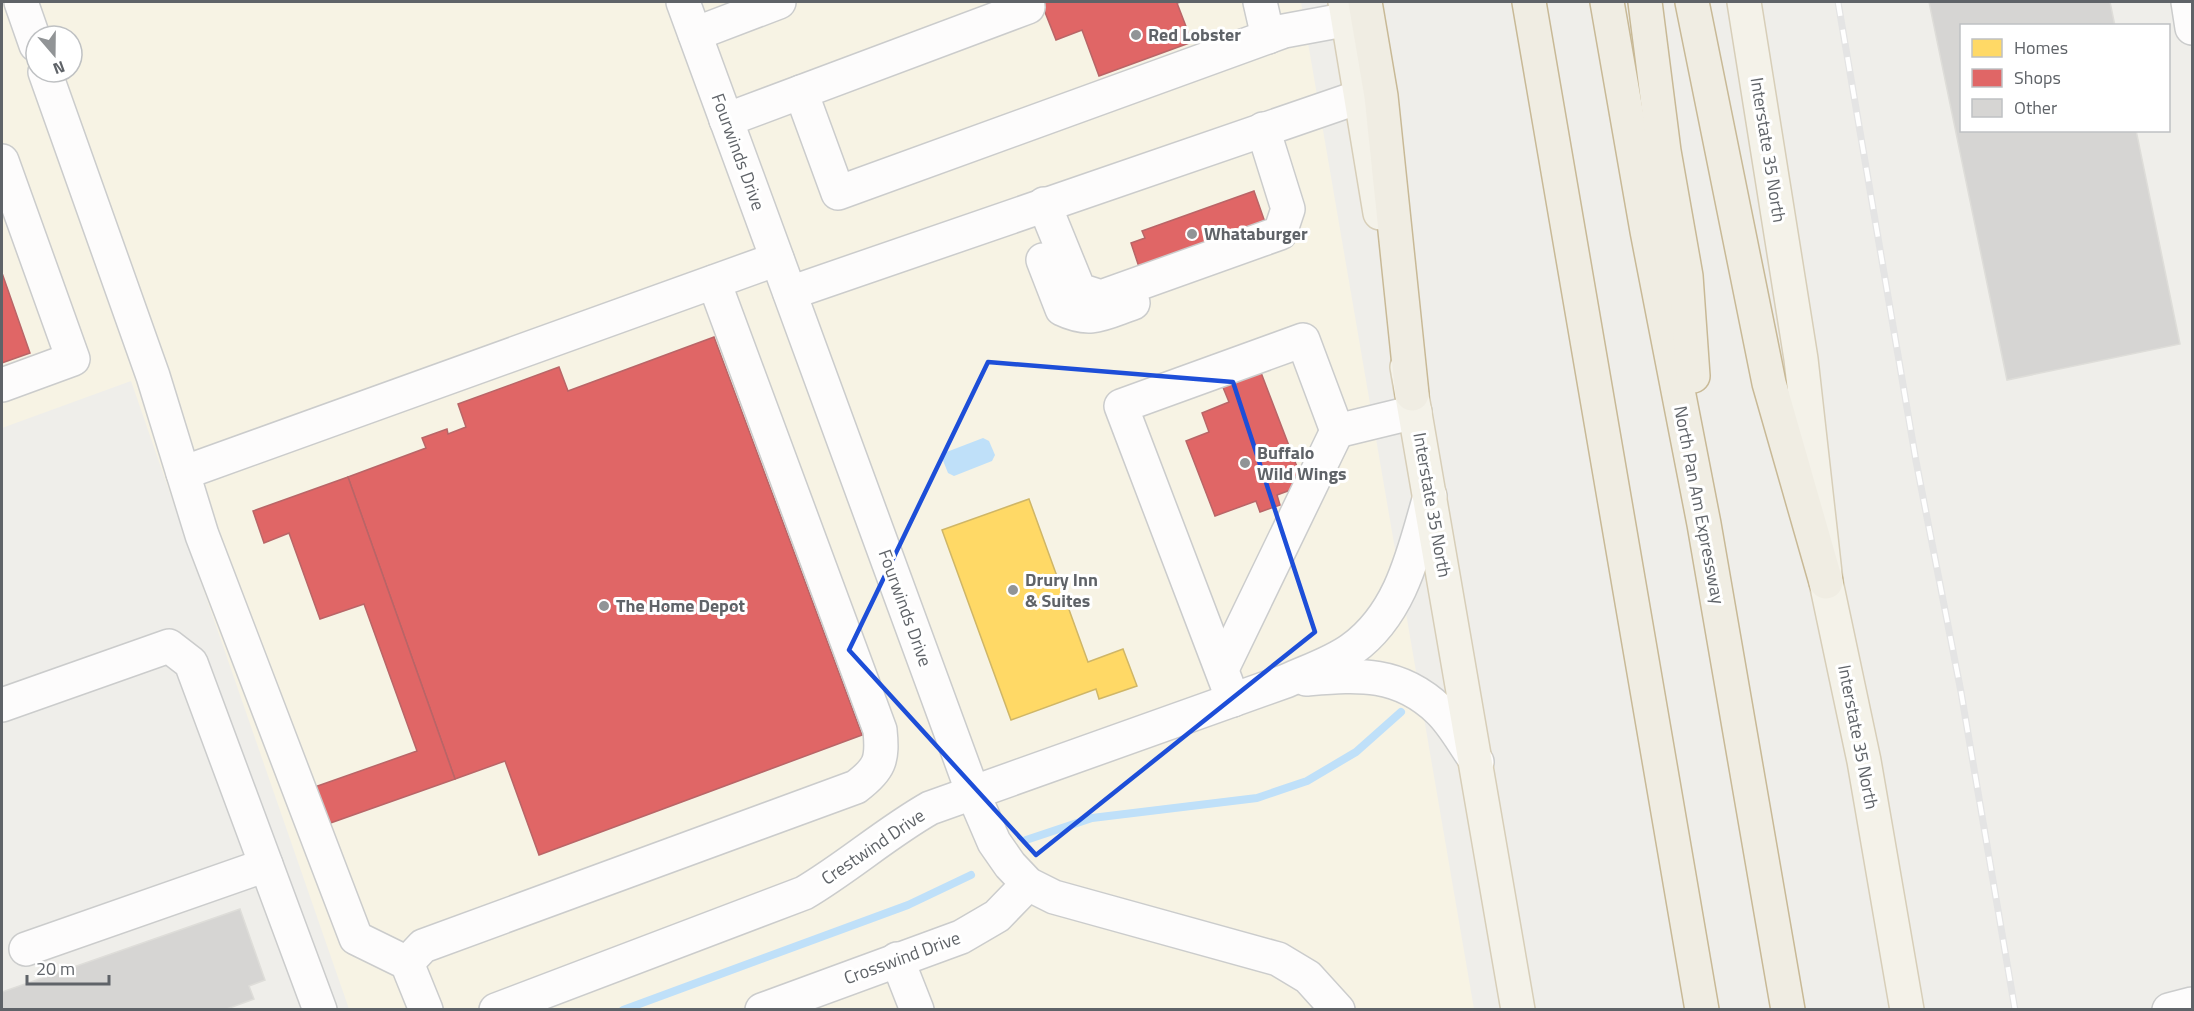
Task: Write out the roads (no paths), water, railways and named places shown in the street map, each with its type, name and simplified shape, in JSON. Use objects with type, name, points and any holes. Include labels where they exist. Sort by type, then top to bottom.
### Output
[{"type":"highway","points":[[1529,2],[1702,1010]]},
{"type":"highway","name":"North Pan Am Expressway","points":[[1607,2],[1647,231],[1704,524],[1788,1010]]},
{"type":"highway","points":[[1646,2],[1664,151],[1686,276],[1704,524]]},
{"type":"highway","points":[[1692,2],[1769,383],[1826,582]]},
{"type":"highway","points":[[1353,7],[1381,96],[1414,403]]},
{"type":"main road","name":"Interstate 35 North","points":[[1744,2],[1801,359],[1826,582],[1864,761],[1907,1010]]},
{"type":"main road","name":"Interstate 35 North","points":[[1353,7],[1359,97],[1477,762],[1518,1010]]},
{"type":"street","points":[[21,2],[29,24]]},
{"type":"street","name":"Fourwinds Drive","points":[[683,2],[973,793],[994,842],[1028,884],[1082,907],[1278,959],[1308,977],[1338,1010]]},
{"type":"street","points":[[694,34],[779,2]]},
{"type":"street","points":[[726,120],[1028,7],[1026,2]]},
{"type":"street","points":[[1260,2],[1268,37]]},
{"type":"street","points":[[2187,2],[2193,28]]},
{"type":"street","points":[[801,92],[838,193],[1353,7]]},
{"type":"street","points":[[49,84],[153,376],[202,535],[356,938],[407,963],[426,1010]]},
{"type":"street","points":[[789,293],[1359,97]]},
{"type":"street","points":[[1034,207],[1079,290],[1101,297],[1280,233],[1288,209],[1263,129]]},
{"type":"street","points":[[2,161],[73,359],[2,385]]},
{"type":"street","points":[[183,473],[777,259]]},
{"type":"street","points":[[407,963],[423,946],[856,787],[878,767],[882,755],[880,730],[714,282]]},
{"type":"street","points":[[1233,700],[1121,406],[1303,340],[1337,431]]},
{"type":"street","points":[[1222,669],[1337,431],[1414,403]]},
{"type":"street","name":"Crestwind Drive","points":[[496,1010],[804,893],[838,873],[900,825],[930,808],[1286,681],[1342,655],[1374,630],[1395,601],[1412,561],[1430,496]]},
{"type":"street","points":[[2,705],[169,646],[191,663],[266,865],[312,1007]]},
{"type":"street","name":"Crestwind Drive","points":[[1286,681],[1373,676],[1397,682],[1440,711],[1477,762]]},
{"type":"street","points":[[27,950],[266,865]]},
{"type":"street","name":"Crosswind Drive","points":[[762,1010],[961,937],[997,916],[1028,884]]},
{"type":"street","points":[[897,959],[917,1010]]},
{"type":"street","points":[[2169,1010],[2193,1004]]},
{"type":"water","points":[[983,438],[989,441],[995,455],[992,461],[954,476],[948,473],[942,458],[944,453]]},
{"type":"waterway","points":[[1026,840],[1092,818],[1257,798],[1307,781],[1356,752],[1401,712]]},
{"type":"waterway","points":[[623,1010],[908,905],[971,875]]},
{"type":"railway","points":[[1838,2],[1916,461],[1961,692],[2015,1010]]},
{"type":"place","name":"Red Lobster","points":[[1136,35]]},
{"type":"place","name":"Whataburger","points":[[1192,234]]},
{"type":"place","name":"Buffalo Wild Wings","points":[[1245,463]]},
{"type":"place","name":"Drury Inn & Suites","points":[[1013,590]]},
{"type":"place","name":"The Home Depot","points":[[604,606]]}]
